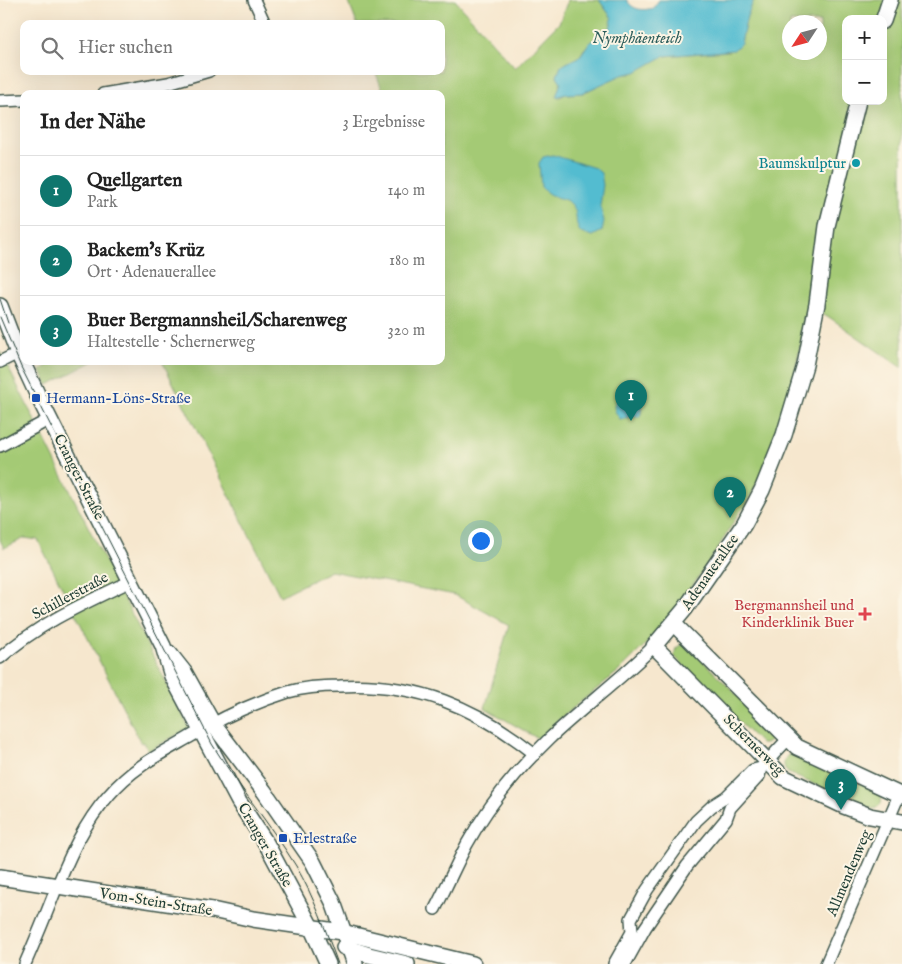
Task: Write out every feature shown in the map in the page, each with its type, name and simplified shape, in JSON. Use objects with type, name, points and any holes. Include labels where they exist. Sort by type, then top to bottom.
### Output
[{"type":"main road","points":[[885,15],[890,0]]},
{"type":"main road","name":"Adenauerallee","points":[[654,646],[674,624],[744,524],[774,463],[791,417],[805,366],[817,304],[827,226],[857,105]]},
{"type":"main road","name":"Cranger Straße","points":[[0,306],[20,357]]},
{"type":"main road","name":"Cranger Straße","points":[[24,365],[163,646],[172,676],[207,727],[280,812],[313,862],[332,902],[355,964]]},
{"type":"main road","name":"Schernerweg","points":[[674,624],[797,747],[901,795]]},
{"type":"main road","name":"Schernerweg","points":[[654,646],[765,765],[783,777],[844,806],[870,816],[895,820]]},
{"type":"main road","name":"Cranger Straße","points":[[207,727],[239,802],[266,843],[312,929],[328,964]]},
{"type":"main road","name":"Vom-Stein-Straße","points":[[0,877],[212,910],[312,929],[342,932],[473,964]]},
{"type":"main road","name":"Vom-Stein-Straße","points":[[312,929],[349,949],[407,964]]},
{"type":"street","points":[[254,0],[263,20]]},
{"type":"street","points":[[127,90],[168,83],[195,75]]},
{"type":"street","points":[[0,101],[20,100]]},
{"type":"street","points":[[0,362],[18,353]]},
{"type":"street","points":[[0,446],[50,419]]},
{"type":"street","name":"Schillerstraße","points":[[0,658],[46,622],[131,581]]},
{"type":"street","name":"Adenauerallee","points":[[435,909],[468,843],[502,793],[535,754],[573,717],[629,670],[654,646]]},
{"type":"street","points":[[25,964],[80,834],[108,795],[142,764],[207,727],[252,706],[288,692],[312,688],[366,685],[405,689],[448,701],[475,714],[506,732],[535,754]]},
{"type":"street","points":[[614,964],[632,932],[631,919],[647,890],[702,816],[726,804],[753,770],[765,765],[788,739]]},
{"type":"street","name":"Allmendenweg","points":[[826,964],[895,820],[901,795]]},
{"type":"street","points":[[625,964],[645,928],[687,866],[726,819],[726,804]]},
{"type":"street","points":[[672,856],[687,866]]},
{"type":"street","points":[[631,919],[645,928]]},
{"type":"green space","points":[[348,0],[455,0],[515,68],[559,23],[568,0],[599,0],[612,18],[610,29],[584,49],[580,56],[561,66],[557,76],[561,82],[556,97],[560,97],[566,94],[583,93],[622,74],[631,74],[664,56],[729,51],[741,43],[747,16],[754,0],[902,0],[902,368],[829,317],[809,306],[789,398],[763,470],[746,506],[739,513],[713,556],[679,605],[652,638],[620,670],[562,717],[540,738],[535,737],[485,708],[509,625],[455,595],[331,571],[280,596],[164,365],[445,365],[445,90],[382,90],[377,75],[445,75],[445,20],[356,20]],"holes":[[[614,406],[641,407],[642,412],[639,417],[631,416],[626,419],[620,419]]]},
{"type":"green space","points":[[0,351],[189,728],[148,751],[144,742],[141,743],[38,540],[25,538],[4,548],[0,540]]},
{"type":"green space","points":[[49,365],[86,365],[48,385],[40,370]]},
{"type":"green space","points":[[686,644],[773,731],[773,737],[770,741],[766,744],[761,744],[674,656],[676,648]]},
{"type":"green space","points":[[794,753],[882,793],[881,804],[875,809],[869,808],[788,773],[784,767],[784,762],[788,755]]},
{"type":"water","name":"Nymphäenteich","points":[[599,0],[627,0],[635,8],[645,9],[653,8],[659,0],[754,0],[747,16],[741,43],[734,50],[664,56],[636,72],[622,75],[582,93],[556,97],[561,82],[557,76],[561,66],[580,56],[589,43],[610,29],[612,18]]},
{"type":"water","points":[[553,155],[595,168],[601,173],[603,185],[600,206],[604,221],[602,231],[593,236],[581,233],[577,226],[576,213],[571,203],[546,192],[541,187],[539,163],[543,157]]},
{"type":"water","points":[[629,396],[639,397],[642,405],[640,417],[631,416],[620,419],[614,406],[616,401]]},
{"type":"tram line","points":[[0,299],[8,323]]},
{"type":"tram line","points":[[0,317],[20,365]]},
{"type":"tram line","points":[[20,365],[212,744],[296,866],[314,902],[338,964]]},
{"type":"place","name":"Baumskulptur","points":[[856,163]]},
{"type":"place","name":"Hermann-Löns-Straße","points":[[36,398]]},
{"type":"place","name":"Quellgarten","points":[[631,421]]},
{"type":"place","name":"Backem's Krüz","points":[[730,518]]},
{"type":"place","name":"Bergmannsheil und Kinderklinik Buer","points":[[865,614]]},
{"type":"place","name":"Buer Bergmannsheil/Scharenweg","points":[[841,810]]},
{"type":"place","name":"Erlestraße","points":[[283,838]]}]
